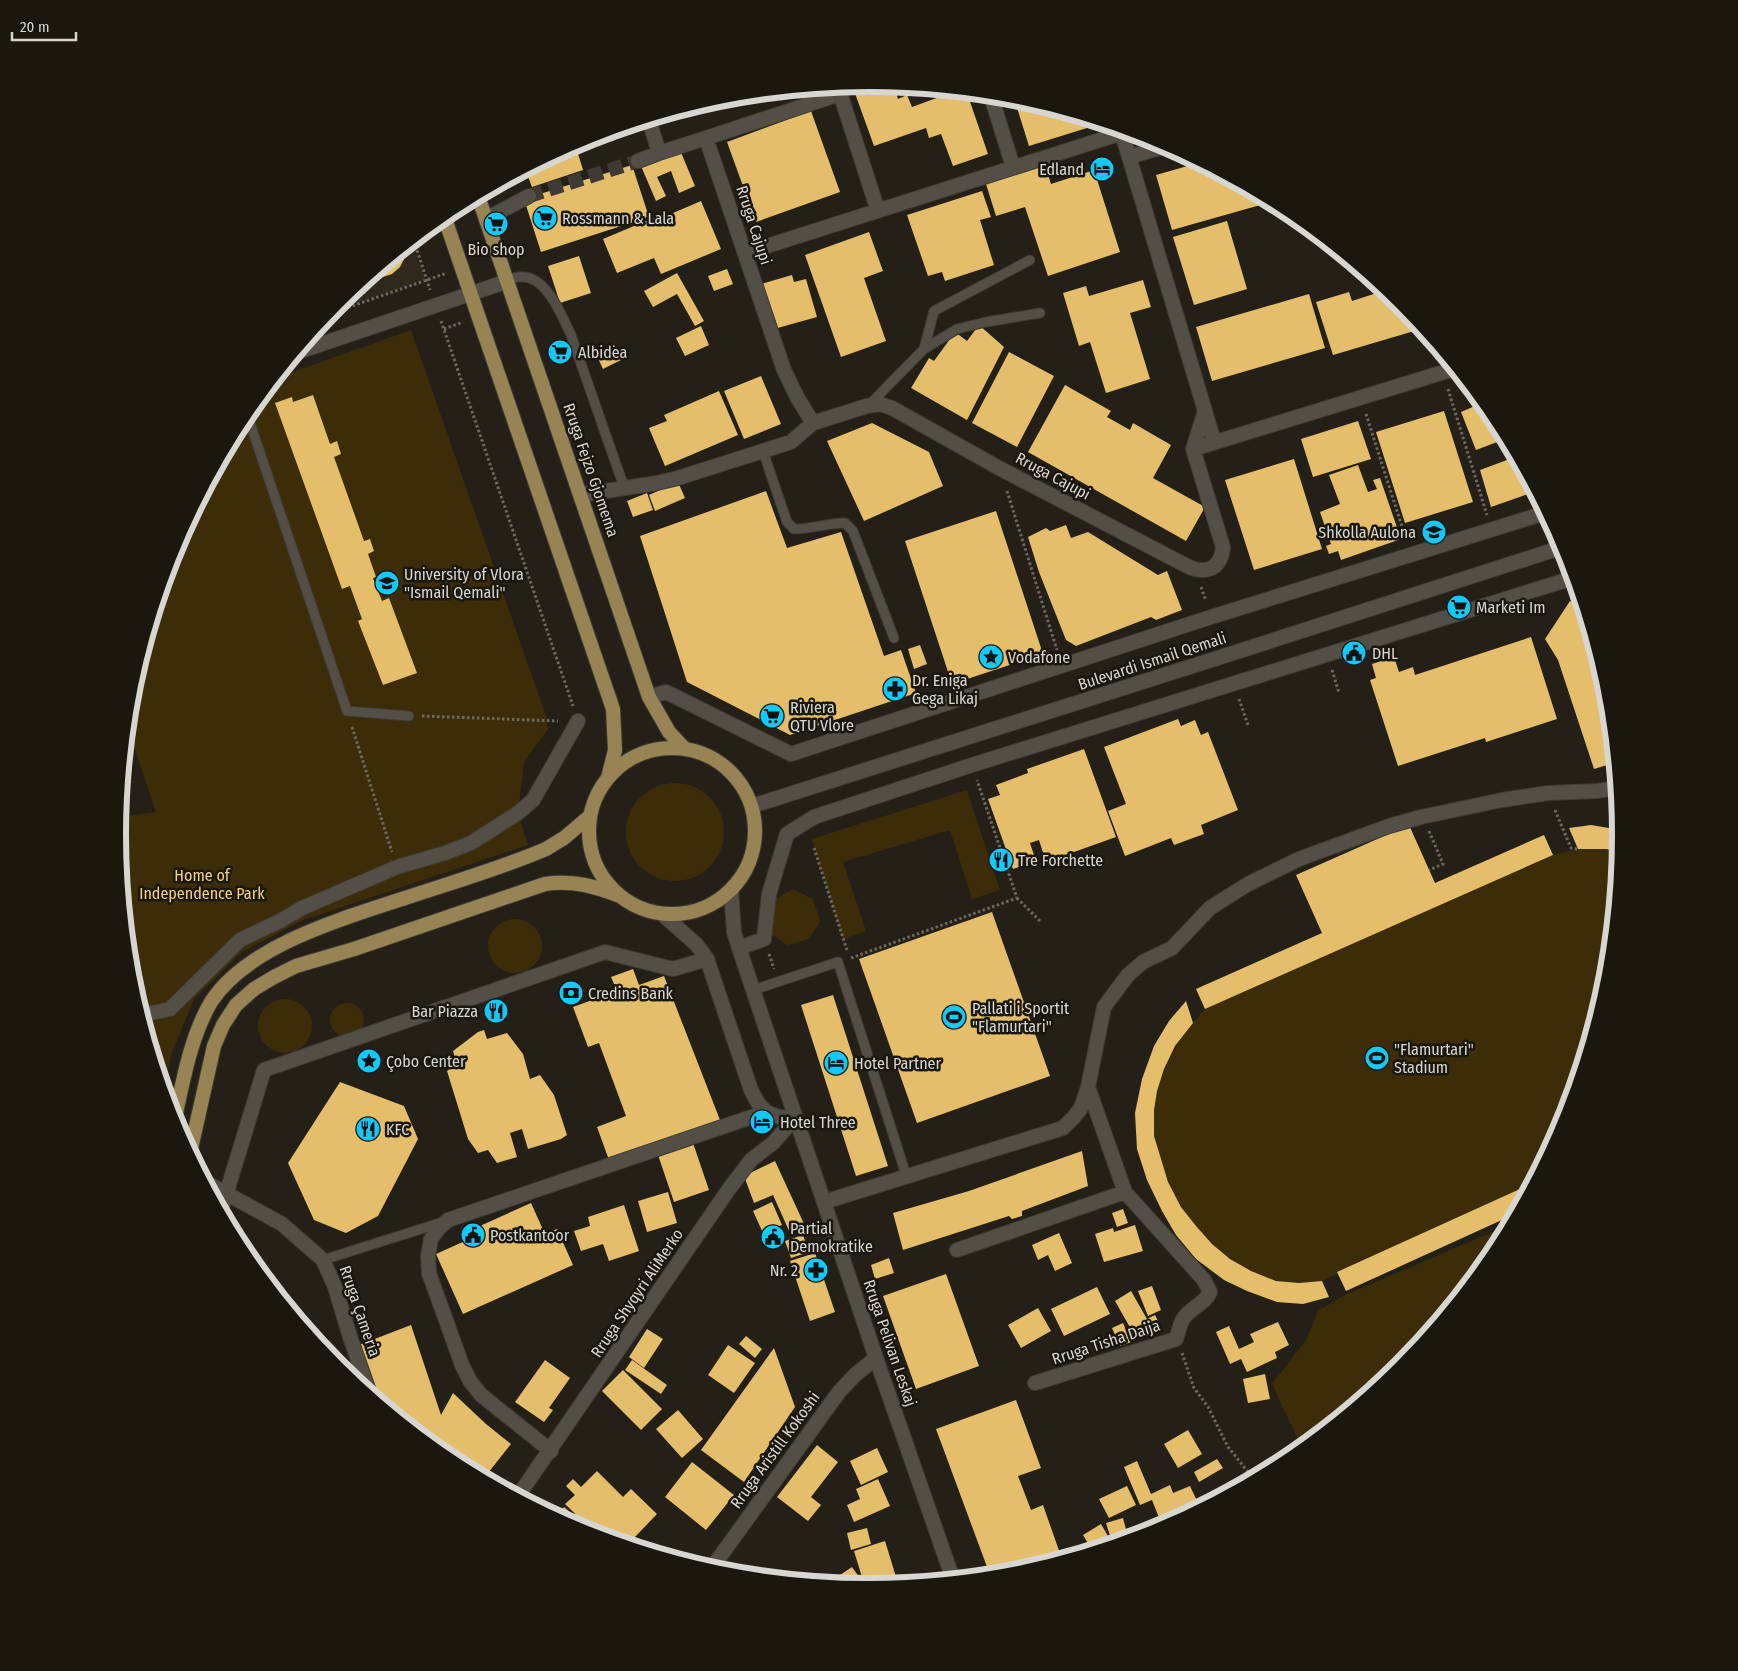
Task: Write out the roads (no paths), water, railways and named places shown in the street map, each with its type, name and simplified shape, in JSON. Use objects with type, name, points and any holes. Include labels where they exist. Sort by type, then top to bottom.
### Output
[{"type":"main road","name":"Rruga Fejzo Gjomema","points":[[480,203],[649,697],[669,732],[684,748]]},
{"type":"main road","points":[[447,225],[613,710],[615,750],[608,778]]},
{"type":"main road","points":[[660,748],[684,748],[706,755],[726,768],[741,785],[752,806],[755,828],[753,851],[745,872],[731,890],[711,905],[699,910],[662,914],[640,908],[620,896],[609,886],[594,860],[590,845],[590,816],[600,789],[608,778],[626,762],[636,756],[660,748]]},
{"type":"main road","points":[[178,1106],[192,1046],[202,1019],[212,1001],[225,984],[255,960],[286,942],[343,918],[546,849],[564,838],[590,816]]},
{"type":"main road","points":[[193,1141],[214,1046],[223,1024],[236,1005],[274,976],[296,966],[354,949],[545,884],[561,882],[583,884],[620,896]]},
{"type":"street","points":[[840,93],[878,210]]},
{"type":"street","points":[[638,160],[706,138],[829,94]]},
{"type":"street","points":[[993,104],[1013,168]]},
{"type":"street","points":[[651,126],[659,154]]},
{"type":"street","points":[[744,253],[1114,134]]},
{"type":"street","name":"Rruga Cajupi","points":[[706,138],[784,370],[796,397],[813,423],[868,406],[880,404],[892,408],[1000,468],[1187,566],[1196,570],[1205,570],[1215,566],[1222,558],[1223,547],[1193,449]]},
{"type":"street","points":[[1123,138],[1214,442]]},
{"type":"street","points":[[1129,157],[1154,150]]},
{"type":"street","points":[[486,219],[529,196]]},
{"type":"street","points":[[308,349],[508,281]]},
{"type":"street","points":[[1193,449],[1448,370]]},
{"type":"street","points":[[1193,449],[1204,411]]},
{"type":"street","points":[[580,494],[657,483],[678,478],[791,442],[813,423]]},
{"type":"street","points":[[649,697],[666,692],[791,754],[1411,554],[1539,515]]},
{"type":"street","name":"Bulevardi Ismail Qemali","points":[[752,806],[1196,666],[1554,550]]},
{"type":"street","points":[[739,948],[764,939],[769,894],[787,834],[814,818],[972,765],[1566,580]]},
{"type":"street","points":[[148,1014],[170,1009],[240,940],[302,908],[398,867],[471,843],[526,806],[533,800],[578,721]]},
{"type":"street","points":[[824,1202],[907,1178],[1063,1128],[1081,1108],[1088,1087],[1104,1007],[1128,974],[1143,962],[1172,948],[1210,908],[1248,884],[1299,859],[1389,826],[1423,817],[1502,800],[1548,793],[1598,792],[1610,789]]},
{"type":"street","name":"Rruga Pelivan Leskaj","points":[[731,890],[734,932],[739,948],[876,1358],[951,1574]]},
{"type":"street","points":[[662,914],[697,945],[706,960],[744,1073],[758,1103],[766,1112],[779,1117],[795,1118]]},
{"type":"street","points":[[223,1202],[264,1070],[605,952],[673,969],[706,960]]},
{"type":"street","points":[[957,1250],[1124,1192],[1088,1087]]},
{"type":"street","points":[[550,1451],[480,1395],[470,1381],[462,1365],[429,1273],[428,1256],[431,1240],[439,1228],[448,1220],[766,1112]]},
{"type":"street","name":"Rruga Shyqyri AliMerko","points":[[521,1492],[729,1189],[751,1160],[773,1143],[795,1118]]},
{"type":"street","name":"Rruga Çameria","points":[[216,1188],[282,1224],[323,1260],[335,1287],[365,1381]]},
{"type":"street","name":"Rruga Tisha Daija","points":[[1035,1383],[1176,1339],[1183,1319],[1208,1297],[1210,1292],[1204,1280],[1124,1192]]},
{"type":"street","name":"Rruga Aristill Kokoshi","points":[[716,1562],[839,1392],[855,1375],[876,1358]]},
{"type":"lane","points":[[924,349],[934,311],[1030,260]]},
{"type":"lane","points":[[508,281],[519,277],[531,278],[541,283],[562,316],[571,335],[624,487]]},
{"type":"lane","points":[[868,406],[924,349],[957,329],[1040,313]]},
{"type":"lane","points":[[250,424],[347,711],[409,716]]},
{"type":"lane","points":[[763,451],[788,522],[794,529],[807,529],[835,523],[845,523],[853,532],[894,638]]},
{"type":"lane","points":[[753,990],[838,962],[907,1178]]},
{"type":"lane","points":[[323,1260],[448,1220]]},
{"type":"tunnel","points":[[529,196],[638,161]]},
{"type":"place","name":"Edland","points":[[1102,169]]},
{"type":"place","name":"Rossmann & Lala","points":[[545,218]]},
{"type":"place","name":"Bio shop","points":[[496,224]]},
{"type":"place","name":"Albidea","points":[[560,352]]},
{"type":"place","name":"Shkolla Aulona","points":[[1434,532]]},
{"type":"place","name":"University of Vlora \"Ismail Qemali\"","points":[[387,583]]},
{"type":"place","name":"Marketi Im","points":[[1459,607]]},
{"type":"place","name":"DHL","points":[[1354,653]]},
{"type":"place","name":"Vodafone","points":[[991,657]]},
{"type":"place","name":"Dr. Eniga Gega Likaj","points":[[895,689]]},
{"type":"place","name":"Riviera QTU Vlore","points":[[772,716]]},
{"type":"place","name":"Tre Forchette","points":[[1001,860]]},
{"type":"place","name":"Credins Bank","points":[[571,993]]},
{"type":"place","name":"Bar Piazza","points":[[496,1011]]},
{"type":"place","name":"Pallati i Sportit \"Flamurtari\"","points":[[954,1017]]},
{"type":"place","name":"\"Flamurtari\" Stadium","points":[[1377,1058]]},
{"type":"place","name":"Çobo Center","points":[[369,1061]]},
{"type":"place","name":"Hotel Partner","points":[[836,1063]]},
{"type":"place","name":"Hotel Three","points":[[762,1122]]},
{"type":"place","name":"KFC","points":[[368,1129]]},
{"type":"place","name":"Postkantoor","points":[[473,1235]]},
{"type":"place","name":"Partial Demokratike","points":[[773,1237]]},
{"type":"place","name":"Nr. 2","points":[[816,1270]]},
{"type":"park label","name":"Home of Independence Park","points":[[202,884]]}]
